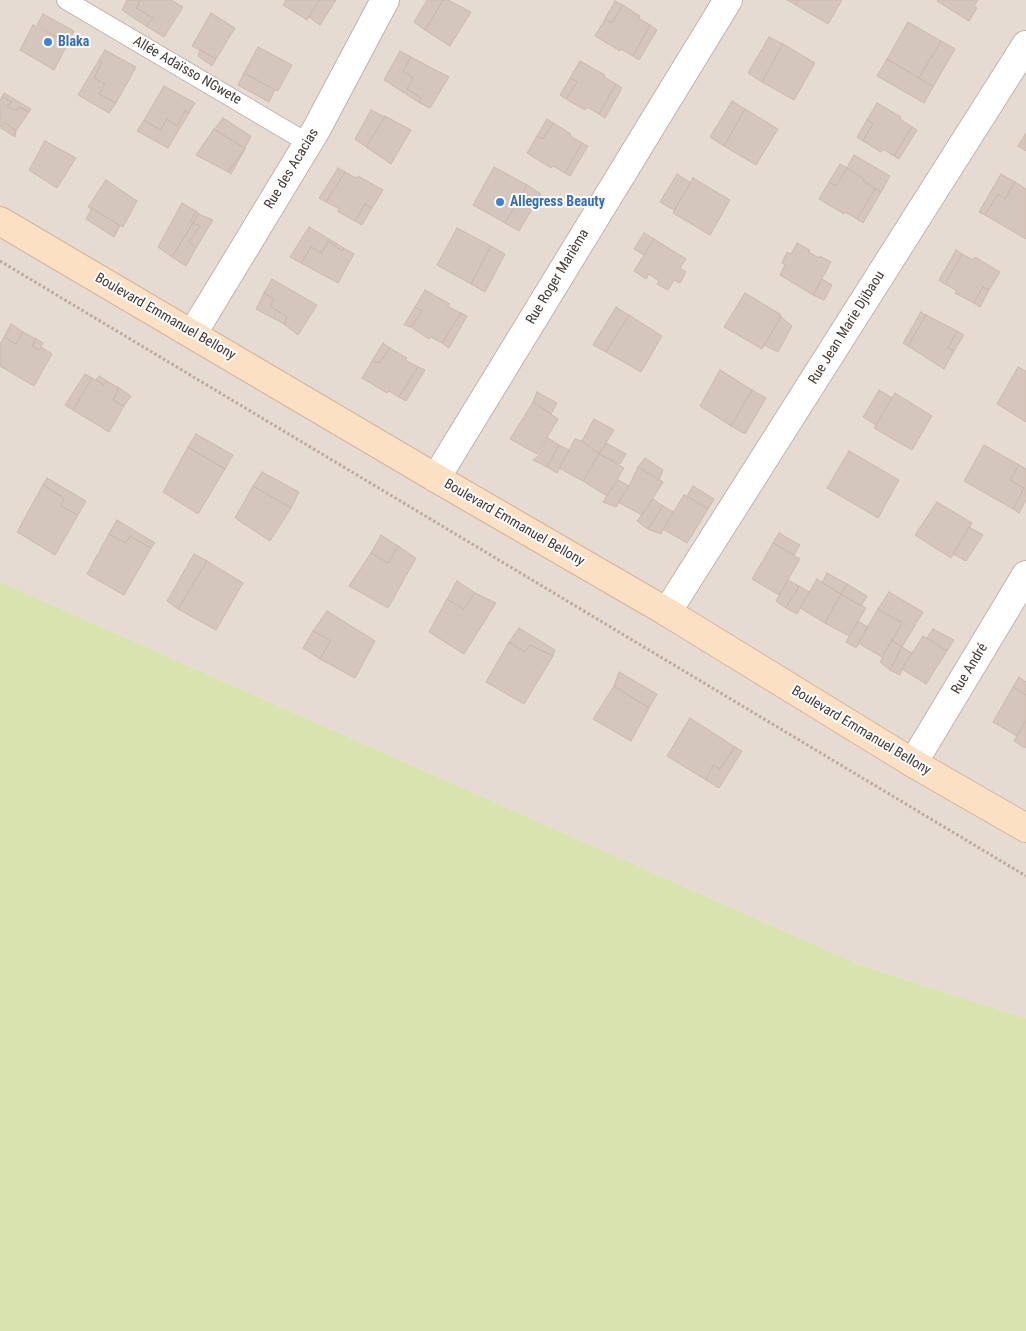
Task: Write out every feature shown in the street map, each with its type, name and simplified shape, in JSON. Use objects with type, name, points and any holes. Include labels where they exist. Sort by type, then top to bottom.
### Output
[{"type":"street","name":"Rue des Acacias","points":[[193,333],[308,143],[385,0]]},
{"type":"street","name":"Rue Roger Marièma","points":[[436,478],[728,0]]},
{"type":"street","name":"Rue Jean Marie Djibaou","points":[[667,612],[1026,45]]},
{"type":"street","name":"Boulevard Emmanuel Bellony","points":[[0,221],[667,612],[913,763],[1026,828]]},
{"type":"street","name":"Rue André","points":[[913,763],[1026,576]]},
{"type":"lane","name":"Allée Adaïsso NGwete","points":[[66,0],[308,143]]},
{"type":"path","points":[[0,261],[1026,876]]},
{"type":"shaded area","points":[[0,0],[1026,0],[1026,1018],[860,965],[0,582]]},
{"type":"green space","points":[[0,582],[860,965],[1026,1018],[1026,1331],[0,1331]]},
{"type":"building","points":[[127,0],[140,1],[136,8],[153,18],[146,26],[122,10]]},
{"type":"building","points":[[138,0],[171,0],[183,7],[164,37],[146,26],[153,18],[136,8],[140,1]]},
{"type":"building","points":[[286,0],[319,0],[307,20],[283,5]]},
{"type":"building","points":[[319,0],[336,0],[320,25],[309,17]]},
{"type":"building","points":[[427,0],[443,0],[425,30],[414,22]]},
{"type":"building","points":[[443,0],[448,0],[471,12],[450,46],[425,30]]},
{"type":"building","points":[[787,0],[799,0],[796,5]]},
{"type":"building","points":[[799,0],[842,0],[828,24],[796,5]]},
{"type":"building","points":[[938,0],[978,0],[974,6],[977,8],[969,21]]},
{"type":"building","points":[[615,1],[623,5],[612,23],[605,19]]},
{"type":"building","points":[[623,5],[650,25],[633,56],[621,49],[620,51],[595,36],[605,19],[612,23]]},
{"type":"building","points":[[211,13],[235,28],[216,59],[192,46]]},
{"type":"building","points":[[43,14],[74,31],[68,43],[37,25]]},
{"type":"building","points":[[908,22],[941,41],[919,78],[887,59]]},
{"type":"building","points":[[33,25],[68,43],[54,70],[20,50]]},
{"type":"building","points":[[650,25],[657,30],[639,60],[633,56]]},
{"type":"building","points":[[769,37],[783,44],[762,82],[748,73]]},
{"type":"building","points":[[941,41],[955,49],[933,87],[919,78]]},
{"type":"building","points":[[783,44],[815,63],[794,100],[762,82]]},
{"type":"building","points":[[258,47],[292,65],[278,91],[244,73]]},
{"type":"building","points":[[105,50],[136,67],[116,103],[99,94],[105,84],[94,78],[102,62],[99,60]]},
{"type":"building","points":[[200,50],[216,59],[212,66],[198,56]]},
{"type":"building","points":[[400,51],[411,57],[403,71],[413,78],[407,89],[421,98],[420,103],[384,80]]},
{"type":"building","points":[[411,57],[449,77],[430,108],[420,103],[421,98],[407,89],[413,78],[403,71]]},
{"type":"building","points":[[887,59],[933,87],[924,103],[877,76]]},
{"type":"building","points":[[99,60],[102,62],[94,78],[105,84],[99,94],[116,103],[109,113],[78,95]]},
{"type":"building","points":[[580,61],[605,75],[604,77],[616,84],[599,114],[587,107],[585,110],[566,99],[577,82],[570,78]]},
{"type":"building","points":[[244,73],[275,90],[269,102],[238,85]]},
{"type":"building","points":[[570,78],[577,82],[566,99],[560,95]]},
{"type":"building","points":[[616,84],[622,88],[605,118],[599,114]]},
{"type":"building","points":[[164,86],[195,103],[189,113],[185,111],[177,126],[167,119],[160,130],[144,120]]},
{"type":"building","points":[[4,93],[31,109],[29,112],[19,107],[17,111],[7,106],[12,102],[2,97]]},
{"type":"building","points":[[2,97],[12,102],[7,106],[17,111],[19,107],[29,112],[16,131],[5,122],[0,127],[0,100]]},
{"type":"building","points":[[732,101],[745,109],[724,146],[710,137]]},
{"type":"building","points":[[877,103],[901,117],[900,119],[912,127],[894,156],[883,149],[881,152],[863,141],[873,124],[867,120]]},
{"type":"building","points":[[745,109],[778,129],[756,165],[724,146]]},
{"type":"building","points":[[371,110],[385,117],[366,147],[355,139]]},
{"type":"building","points":[[185,111],[189,113],[168,148],[137,131],[144,120],[160,130],[167,119],[177,126]]},
{"type":"building","points":[[385,116],[411,130],[391,164],[366,147]]},
{"type":"building","points":[[223,118],[251,136],[245,148],[214,130]]},
{"type":"building","points":[[547,119],[553,123],[543,139],[537,136]]},
{"type":"building","points":[[867,120],[873,124],[863,141],[857,137]]},
{"type":"building","points":[[5,122],[16,131],[15,137],[1,128]]},
{"type":"building","points":[[553,123],[582,143],[565,173],[553,166],[551,168],[527,153],[537,136],[543,139]]},
{"type":"building","points":[[912,127],[917,130],[899,159],[894,156]]},
{"type":"building","points":[[214,129],[245,148],[228,172],[196,155]]},
{"type":"building","points":[[1026,133],[1026,151],[1018,146]]},
{"type":"building","points":[[45,141],[76,158],[57,188],[29,170]]},
{"type":"building","points":[[582,143],[588,146],[570,176],[565,173]]},
{"type":"building","points":[[245,149],[231,174],[228,172]]},
{"type":"building","points":[[854,155],[890,176],[881,192],[847,168]]},
{"type":"building","points":[[840,164],[847,168],[836,186],[829,182]]},
{"type":"building","points":[[494,167],[527,185],[505,223],[473,205]]},
{"type":"building","points":[[338,168],[345,172],[326,202],[319,198]]},
{"type":"building","points":[[847,168],[875,189],[857,219],[845,212],[844,214],[819,199],[829,182],[836,186]]},
{"type":"building","points":[[345,172],[356,178],[358,176],[383,190],[372,208],[365,204],[355,221],[337,211],[340,209],[326,202]]},
{"type":"building","points":[[677,174],[691,183],[674,210],[660,202]]},
{"type":"building","points":[[1001,174],[1015,182],[1005,199],[998,194],[985,215],[979,212]]},
{"type":"building","points":[[693,178],[730,200],[710,235],[673,213]]},
{"type":"building","points":[[106,180],[137,201],[123,227],[88,207]]},
{"type":"building","points":[[1015,182],[1026,189],[1026,239],[985,215],[998,194],[1005,199]]},
{"type":"building","points":[[527,185],[541,194],[519,231],[505,223]]},
{"type":"building","points":[[875,189],[881,192],[863,223],[857,219]]},
{"type":"building","points":[[182,203],[196,211],[190,222],[193,223],[172,257],[158,247]]},
{"type":"building","points":[[365,204],[372,208],[362,225],[355,221]]},
{"type":"building","points":[[92,208],[120,226],[114,237],[86,219]]},
{"type":"building","points":[[196,211],[199,214],[193,223],[190,222]]},
{"type":"building","points":[[199,214],[213,220],[196,248],[189,242],[200,226],[193,223]]},
{"type":"building","points":[[193,223],[200,226],[189,242],[196,248],[186,266],[172,257]]},
{"type":"building","points":[[309,227],[344,248],[342,251],[328,241],[322,253],[311,247],[301,263],[290,257]]},
{"type":"building","points":[[457,228],[491,246],[471,284],[437,265]]},
{"type":"building","points":[[644,233],[654,239],[644,255],[634,249]]},
{"type":"building","points":[[654,239],[686,259],[680,268],[686,272],[680,283],[674,280],[668,290],[657,284],[659,281],[649,274],[646,279],[634,271]]},
{"type":"building","points":[[328,241],[342,251],[344,248],[354,254],[338,283],[301,263],[311,247],[322,253]]},
{"type":"building","points":[[797,243],[810,250],[809,252],[819,258],[820,256],[831,262],[813,295],[780,275],[785,265],[782,263],[787,252],[791,254]]},
{"type":"building","points":[[491,246],[505,254],[485,292],[471,284]]},
{"type":"building","points":[[956,250],[962,254],[945,284],[939,280]]},
{"type":"building","points":[[962,254],[973,260],[975,257],[1000,272],[989,290],[983,287],[974,303],[955,293],[957,291],[945,284]]},
{"type":"building","points":[[272,279],[317,305],[298,335],[284,324],[287,317],[270,306],[274,299],[264,293]]},
{"type":"building","points":[[822,279],[832,285],[824,300],[813,295]]},
{"type":"building","points":[[983,287],[989,290],[980,307],[974,303]]},
{"type":"building","points":[[425,290],[450,304],[447,306],[461,313],[442,343],[431,337],[429,339],[411,327],[422,311],[415,307]]},
{"type":"building","points":[[264,293],[274,299],[270,306],[287,317],[284,324],[256,309]]},
{"type":"building","points":[[745,293],[780,314],[781,317],[762,349],[724,327]]},
{"type":"building","points":[[415,307],[422,311],[411,327],[404,325]]},
{"type":"building","points":[[616,307],[629,315],[606,352],[593,345]]},
{"type":"building","points":[[921,312],[926,315],[908,346],[903,343]]},
{"type":"building","points":[[461,313],[467,316],[449,348],[442,343]]},
{"type":"building","points":[[629,315],[662,336],[641,372],[606,352]]},
{"type":"building","points":[[926,315],[957,331],[948,348],[954,351],[944,369],[908,346]]},
{"type":"building","points":[[781,317],[792,326],[778,352],[764,345]]},
{"type":"building","points":[[11,324],[23,332],[16,344],[4,337]]},
{"type":"building","points":[[957,331],[964,335],[954,351],[948,348]]},
{"type":"building","points":[[23,332],[36,339],[32,346],[39,350],[41,347],[52,354],[34,386],[0,366],[0,344],[4,337],[16,344]]},
{"type":"building","points":[[36,339],[43,343],[39,350],[32,346]]},
{"type":"building","points":[[383,343],[390,348],[379,363],[372,361]]},
{"type":"building","points":[[390,348],[407,358],[405,360],[418,367],[399,397],[389,391],[387,393],[362,378],[372,361],[379,363]]},
{"type":"building","points":[[418,367],[425,370],[406,401],[399,397]]},
{"type":"building","points":[[1018,367],[1026,371],[1026,422],[997,404]]},
{"type":"building","points":[[720,370],[752,390],[731,426],[700,406]]},
{"type":"building","points":[[85,374],[92,378],[73,410],[65,405]]},
{"type":"building","points":[[99,376],[107,381],[104,385],[96,380]]},
{"type":"building","points":[[92,378],[104,385],[107,381],[119,388],[113,400],[124,406],[109,432],[73,410]]},
{"type":"building","points":[[119,388],[131,396],[124,406],[113,400]]},
{"type":"building","points":[[752,390],[766,398],[745,434],[731,426]]},
{"type":"building","points":[[879,390],[892,398],[876,425],[863,417]]},
{"type":"building","points":[[537,392],[557,403],[551,414],[533,402]]},
{"type":"building","points":[[895,393],[932,416],[912,450],[874,428]]},
{"type":"building","points":[[533,402],[558,419],[537,454],[510,439]]},
{"type":"building","points":[[594,419],[614,430],[599,454],[582,441]]},
{"type":"building","points":[[196,434],[233,455],[225,469],[188,447]]},
{"type":"building","points":[[548,438],[559,445],[547,467],[533,460],[538,456]]},
{"type":"building","points":[[575,439],[582,441],[599,454],[583,481],[559,468]]},
{"type":"building","points":[[606,443],[626,454],[620,464],[599,454]]},
{"type":"building","points":[[559,445],[569,450],[557,473],[547,467]]},
{"type":"building","points":[[984,445],[1019,465],[1010,480],[1024,488],[1013,509],[964,481]]},
{"type":"building","points":[[188,447],[225,469],[198,514],[163,492]]},
{"type":"building","points":[[849,451],[899,480],[878,518],[827,488]]},
{"type":"building","points":[[599,454],[624,468],[607,496],[583,481]]},
{"type":"building","points":[[645,458],[663,470],[659,480],[638,467]]},
{"type":"building","points":[[1019,465],[1026,469],[1026,500],[1019,513],[1013,509],[1024,488],[1010,480]]},
{"type":"building","points":[[638,467],[663,482],[642,515],[618,502],[629,486]]},
{"type":"building","points":[[262,472],[299,492],[291,508],[253,486]]},
{"type":"building","points":[[47,478],[86,501],[78,515],[61,506],[64,498],[43,485]]},
{"type":"building","points":[[618,480],[629,486],[616,507],[603,502]]},
{"type":"building","points":[[43,485],[64,498],[61,506],[78,515],[55,555],[17,532]]},
{"type":"building","points":[[253,486],[291,508],[270,541],[235,518]]},
{"type":"building","points":[[693,486],[714,499],[708,509],[687,496]]},
{"type":"building","points":[[684,495],[708,509],[687,543],[663,529]]},
{"type":"building","points":[[653,499],[663,506],[648,529],[637,521]]},
{"type":"building","points":[[937,502],[972,523],[951,558],[915,535]]},
{"type":"building","points":[[663,506],[673,512],[661,534],[648,529]]},
{"type":"building","points":[[117,520],[155,543],[151,548],[130,536],[126,543],[109,534]]},
{"type":"building","points":[[969,527],[983,535],[966,561],[953,554]]},
{"type":"building","points":[[779,533],[800,545],[794,555],[773,543]]},
{"type":"building","points":[[109,534],[126,543],[130,536],[151,548],[124,595],[87,574]]},
{"type":"building","points":[[381,535],[398,546],[388,563],[371,553]]},
{"type":"building","points":[[773,543],[800,559],[779,595],[752,579]]},
{"type":"building","points":[[398,546],[416,558],[388,608],[349,586],[371,553],[388,563]]},
{"type":"building","points":[[194,554],[207,561],[178,609],[167,601]]},
{"type":"building","points":[[207,561],[243,583],[216,630],[178,609]]},
{"type":"building","points":[[827,573],[847,584],[841,594],[822,583]]},
{"type":"building","points":[[817,579],[841,594],[825,623],[800,608]]},
{"type":"building","points":[[788,580],[799,586],[786,608],[776,601]]},
{"type":"building","points":[[457,581],[475,593],[464,609],[447,599]]},
{"type":"building","points":[[847,584],[867,596],[861,606],[841,594]]},
{"type":"building","points":[[799,586],[809,592],[797,614],[786,608]]},
{"type":"building","points":[[889,592],[923,612],[902,647],[892,640],[902,623],[878,609]]},
{"type":"building","points":[[475,593],[496,603],[464,654],[429,632],[447,599],[464,609]]},
{"type":"building","points":[[841,594],[866,608],[849,636],[825,623]]},
{"type":"building","points":[[878,609],[902,623],[882,657],[858,643]]},
{"type":"building","points":[[327,611],[375,641],[355,678],[320,659],[331,641],[313,631]]},
{"type":"building","points":[[858,621],[868,627],[856,648],[846,642]]},
{"type":"building","points":[[519,628],[555,650],[553,656],[530,645],[525,652],[509,642]]},
{"type":"building","points":[[933,629],[954,640],[947,651],[927,638]]},
{"type":"building","points":[[313,631],[331,641],[320,659],[303,648]]},
{"type":"building","points":[[923,636],[947,651],[926,684],[902,669]]},
{"type":"building","points":[[892,640],[902,647],[890,670],[880,662]]},
{"type":"building","points":[[509,642],[525,652],[530,645],[553,656],[524,704],[486,682]]},
{"type":"building","points":[[902,647],[912,653],[900,675],[890,670]]},
{"type":"building","points":[[619,672],[657,694],[649,708],[614,686]]},
{"type":"building","points":[[1019,677],[1026,682],[1026,695],[1013,687]]},
{"type":"building","points":[[614,686],[649,708],[631,741],[593,719]]},
{"type":"building","points":[[1013,687],[1026,695],[1026,720],[1017,736],[993,722]]},
{"type":"building","points":[[690,718],[735,747],[720,769],[713,765],[706,780],[667,756]]},
{"type":"building","points":[[1026,720],[1026,746],[1025,748],[1014,741]]},
{"type":"building","points":[[735,747],[742,751],[719,788],[706,780],[713,765],[720,769]]},
{"type":"place","name":"Blaka","points":[[48,42]]},
{"type":"place","name":"Allegress Beauty","points":[[500,202]]}]
